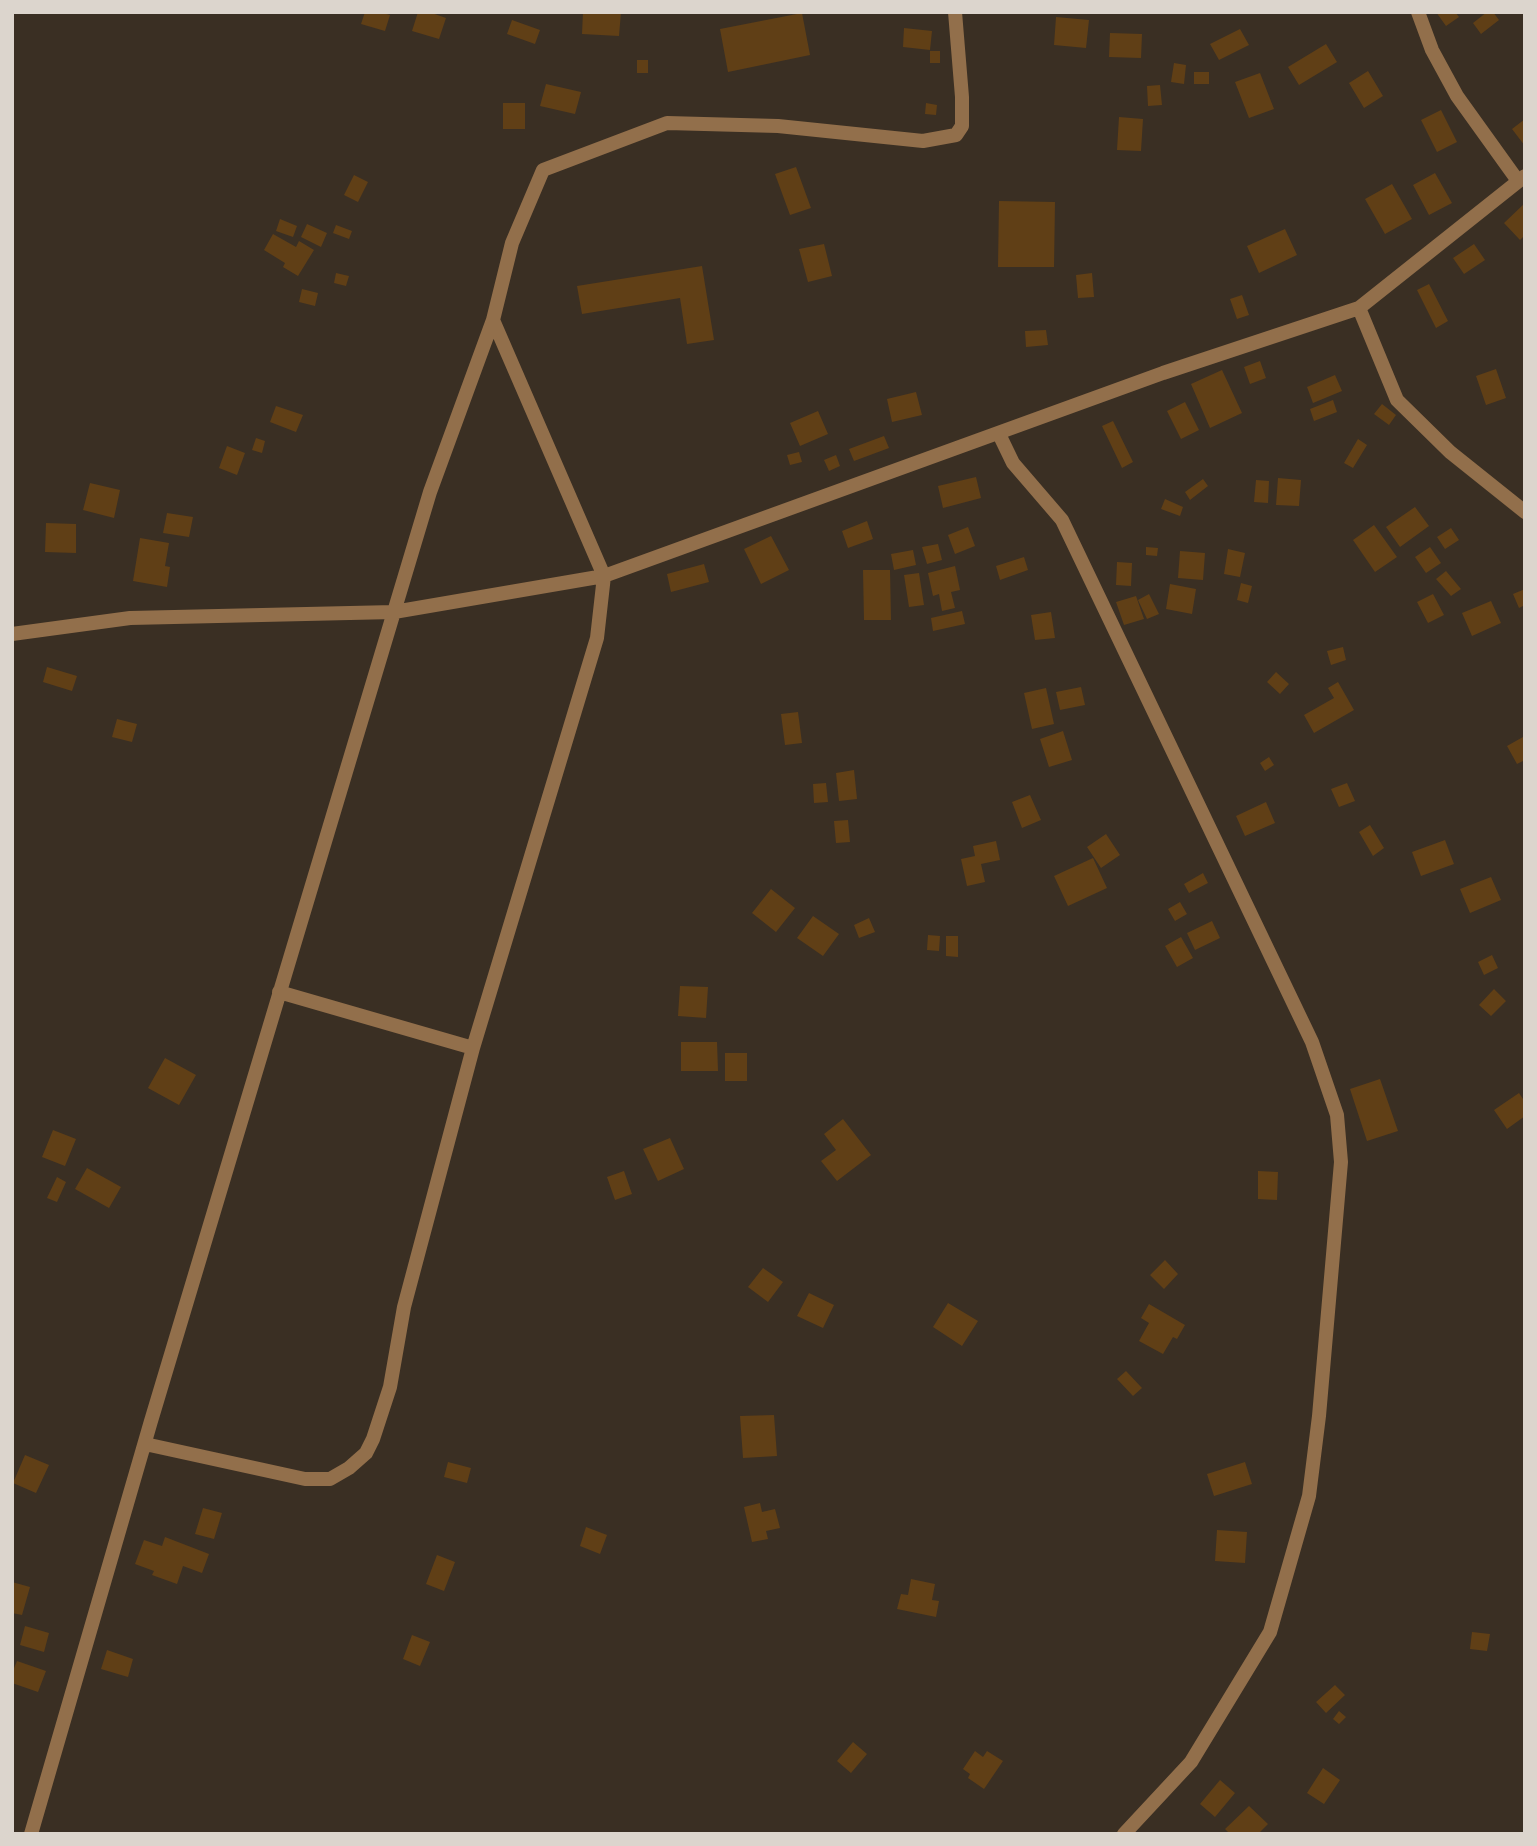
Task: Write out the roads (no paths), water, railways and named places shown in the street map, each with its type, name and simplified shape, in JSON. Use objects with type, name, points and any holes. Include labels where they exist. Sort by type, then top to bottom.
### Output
[{"type":"street","points":[[31,1834],[159,1394],[430,492],[493,320],[512,243],[543,170],[667,123],[778,126],[923,141],[956,135],[962,125],[962,97],[955,12]]},
{"type":"street","points":[[12,634],[130,618],[394,612],[604,576],[1163,373],[1359,307],[1521,179],[1457,96],[1432,50],[1418,12]]},
{"type":"street","points":[[1359,307],[1397,400],[1450,452],[1525,512]]},
{"type":"street","points":[[145,1444],[305,1479],[330,1479],[349,1468],[366,1453],[390,1387],[404,1307],[474,1048],[597,638],[604,576],[493,320]]},
{"type":"street","points":[[999,434],[1013,463],[1062,520],[1312,1042],[1337,1115],[1341,1162],[1311,1482],[1270,1632],[1191,1762],[1124,1834]]},
{"type":"street","points":[[279,992],[474,1048]]}]
